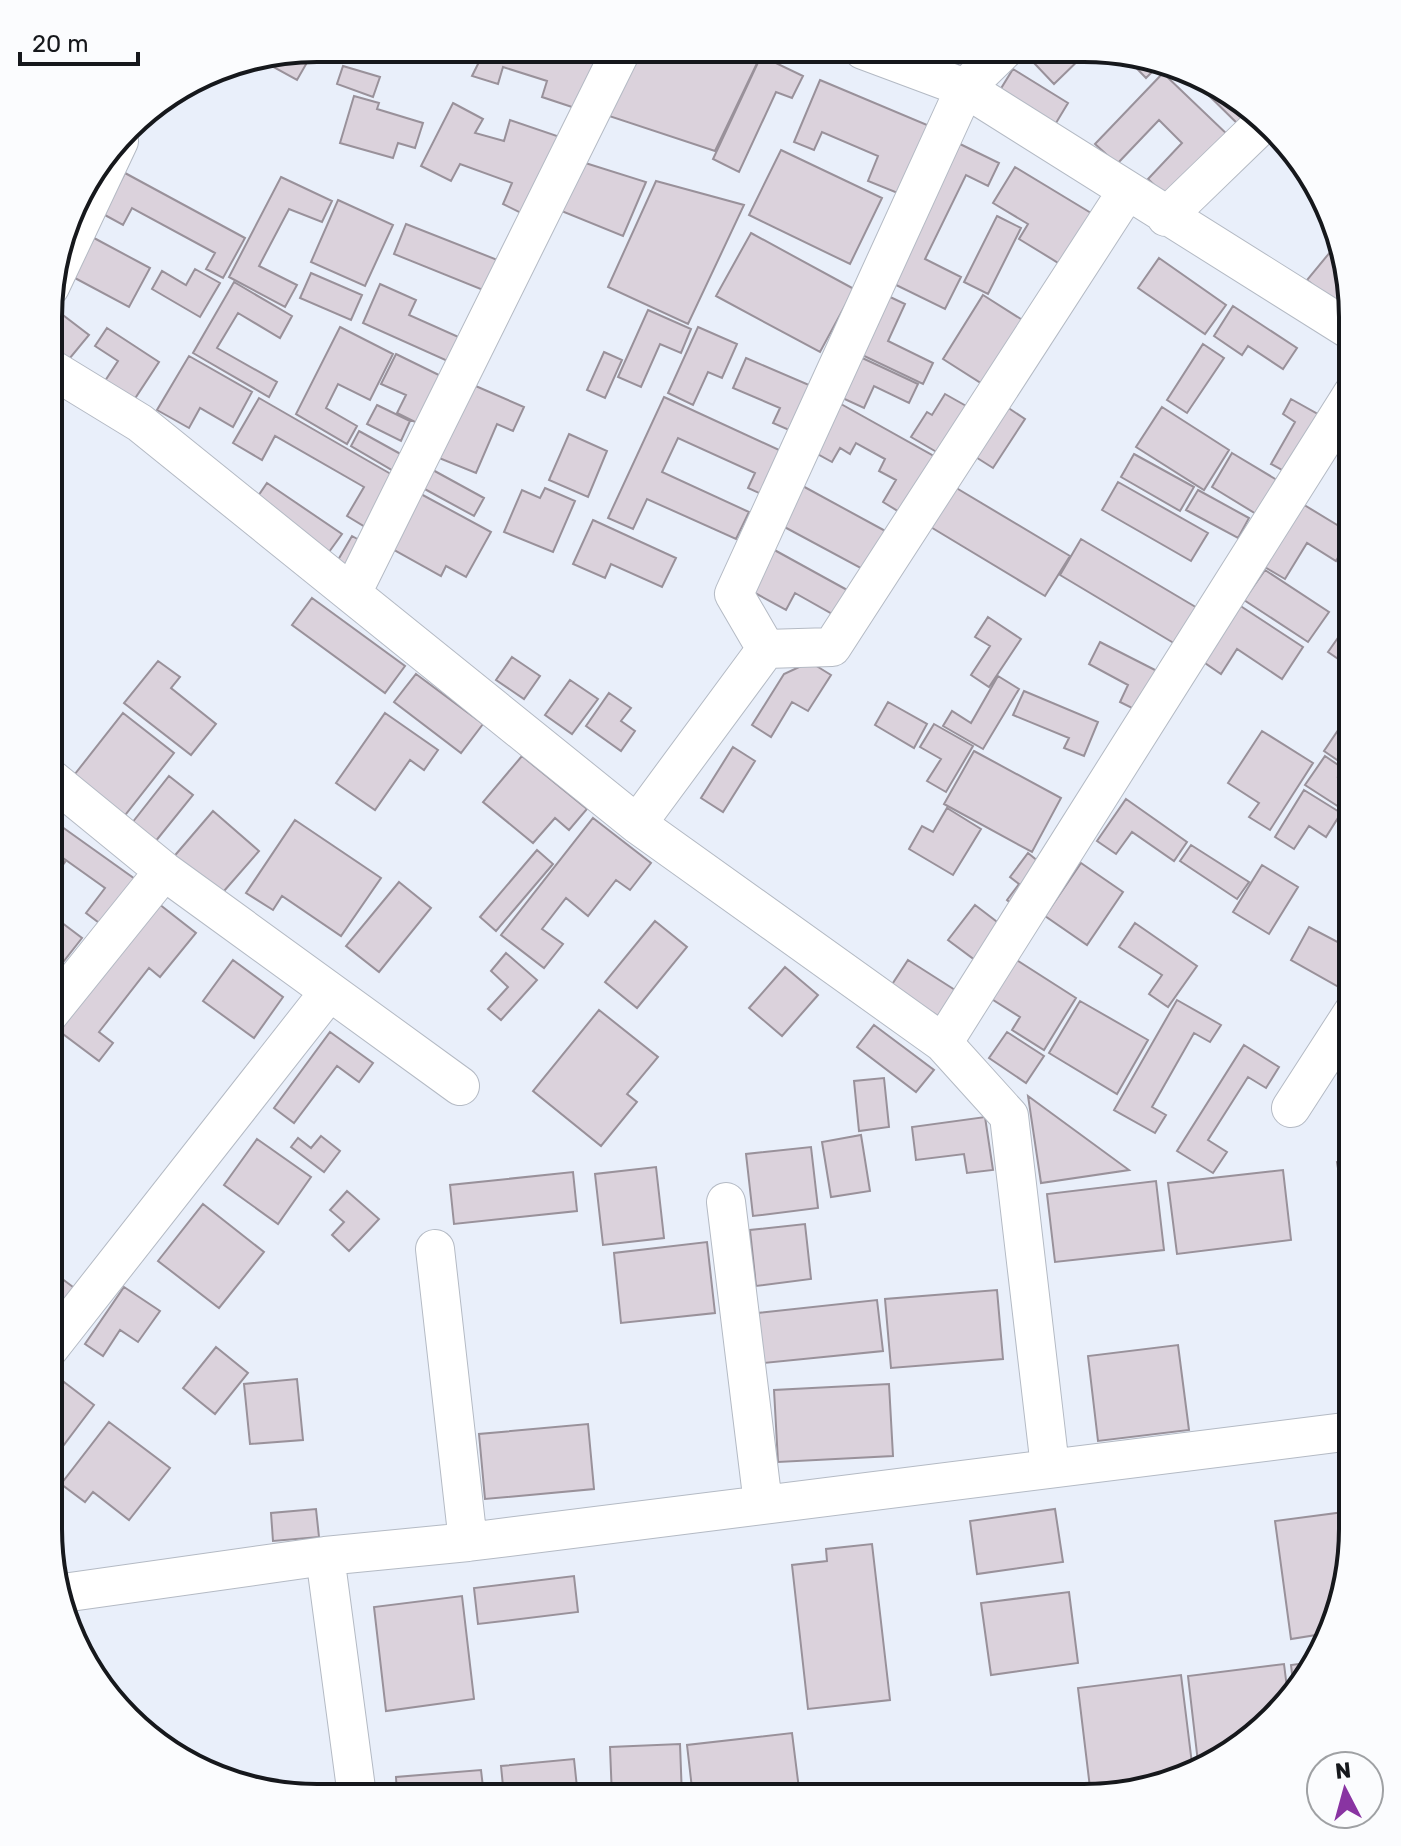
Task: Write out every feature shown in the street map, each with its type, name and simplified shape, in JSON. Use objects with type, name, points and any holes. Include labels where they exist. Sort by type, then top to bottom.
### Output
[{"type":"street","points":[[353,591],[616,62]]},
{"type":"street","points":[[895,62],[965,88],[1339,323]]},
{"type":"street","points":[[766,649],[734,594],[965,88],[992,62]]},
{"type":"street","points":[[1166,217],[1256,129]]},
{"type":"street","points":[[766,649],[832,647],[1127,191]]},
{"type":"street","points":[[79,225],[93,196]]},
{"type":"street","points":[[62,375],[140,423],[353,591],[637,824],[943,1043],[1009,1116],[1050,1467]]},
{"type":"street","points":[[943,1043],[1339,415]]},
{"type":"street","points":[[637,824],[766,649]]},
{"type":"street","points":[[62,788],[164,871],[460,1086]]},
{"type":"street","points":[[62,998],[164,871]]},
{"type":"street","points":[[62,1332],[329,992]]},
{"type":"street","points":[[1291,1108],[1338,1035]]},
{"type":"street","points":[[726,1202],[763,1504]]},
{"type":"street","points":[[435,1249],[468,1542]]},
{"type":"street","points":[[71,1592],[325,1556],[468,1542],[1338,1433]]},
{"type":"street","points":[[325,1556],[355,1784]]},
{"type":"building","points":[[479,62],[599,62],[575,108],[542,97],[547,81],[503,67],[498,84],[472,76]]},
{"type":"building","points":[[629,62],[758,62],[715,151],[606,115]]},
{"type":"building","points":[[758,62],[774,62],[803,76],[792,98],[776,92],[739,172],[713,159]]},
{"type":"building","points":[[955,62],[977,62],[966,73]]},
{"type":"building","points":[[1037,62],[1077,62],[1054,84],[1035,64]]},
{"type":"building","points":[[307,63],[297,80],[272,66]]},
{"type":"building","points":[[343,66],[380,77],[373,97],[337,84]]},
{"type":"building","points":[[1136,68],[1152,72],[1146,78]]},
{"type":"building","points":[[1013,69],[1068,103],[1053,128],[997,95]]},
{"type":"building","points":[[1161,75],[1230,137],[1170,200],[1148,179],[1182,143],[1159,120],[1117,164],[1095,144]]},
{"type":"building","points":[[820,80],[939,130],[910,198],[868,181],[878,156],[822,132],[814,150],[794,142]]},
{"type":"building","points":[[1208,94],[1249,123],[1243,129]]},
{"type":"building","points":[[354,96],[379,103],[377,109],[423,123],[415,148],[398,143],[393,158],[340,143]]},
{"type":"building","points":[[453,103],[483,119],[475,133],[504,141],[510,120],[560,137],[523,214],[503,204],[512,183],[460,164],[451,181],[421,166]]},
{"type":"building","points":[[960,144],[999,163],[988,186],[966,175],[925,259],[961,277],[945,309],[892,283]]},
{"type":"building","points":[[781,150],[882,198],[850,264],[749,215]]},
{"type":"building","points":[[579,161],[646,182],[623,236],[559,210]]},
{"type":"building","points":[[1015,167],[1091,213],[1060,264],[1019,239],[1028,224],[993,203]]},
{"type":"building","points":[[125,173],[245,238],[223,278],[206,269],[215,253],[132,208],[123,225],[103,214]]},
{"type":"building","points":[[281,177],[332,201],[322,222],[289,209],[259,266],[297,285],[285,307],[229,277]]},
{"type":"building","points":[[656,181],[744,205],[688,324],[608,287]]},
{"type":"building","points":[[338,200],[393,225],[365,286],[311,262]]},
{"type":"building","points":[[997,216],[1021,228],[988,294],[964,282]]},
{"type":"building","points":[[406,224],[500,261],[488,292],[394,254]]},
{"type":"building","points":[[751,233],[854,289],[820,352],[716,296]]},
{"type":"building","points":[[94,238],[150,268],[129,307],[73,277]]},
{"type":"building","points":[[1330,252],[1338,305],[1307,280]]},
{"type":"building","points":[[1159,258],[1226,305],[1205,334],[1138,288]]},
{"type":"building","points":[[195,269],[220,283],[200,317],[152,289],[162,271],[186,285]]},
{"type":"building","points":[[311,273],[362,295],[351,320],[300,298]]},
{"type":"building","points":[[234,282],[292,316],[280,338],[238,313],[217,348],[277,382],[269,397],[193,353]]},
{"type":"building","points":[[380,284],[416,300],[409,315],[463,339],[452,363],[363,323]]},
{"type":"building","points":[[983,295],[1024,321],[984,385],[943,359]]},
{"type":"building","points":[[888,296],[905,304],[888,341],[933,363],[923,384],[860,354]]},
{"type":"building","points":[[1233,306],[1297,348],[1283,369],[1248,346],[1242,355],[1214,336]]},
{"type":"building","points":[[648,310],[691,329],[681,353],[660,344],[641,387],[618,377]]},
{"type":"building","points":[[62,314],[89,335],[65,364],[62,362]]},
{"type":"building","points":[[340,327],[393,354],[370,400],[338,384],[326,408],[357,426],[347,444],[296,414]]},
{"type":"building","points":[[698,327],[737,344],[722,378],[708,372],[693,405],[668,393]]},
{"type":"building","points":[[107,328],[159,362],[132,403],[103,384],[118,361],[95,346]]},
{"type":"building","points":[[1203,344],[1224,358],[1187,413],[1167,400]]},
{"type":"building","points":[[604,352],[622,360],[605,398],[587,390]]},
{"type":"building","points":[[396,354],[445,378],[421,425],[397,413],[406,395],[381,384]]},
{"type":"building","points":[[189,356],[252,392],[233,427],[200,408],[189,428],[157,410]]},
{"type":"building","points":[[858,356],[918,384],[909,403],[874,386],[864,408],[838,396]]},
{"type":"building","points":[[746,358],[816,388],[796,433],[773,423],[780,408],[733,388]]},
{"type":"building","points":[[471,384],[524,407],[513,431],[497,424],[476,473],[439,458]]},
{"type":"building","points":[[945,394],[968,407],[940,454],[911,437],[927,412],[932,415]]},
{"type":"building","points":[[664,397],[790,455],[770,498],[748,488],[755,473],[678,438],[662,472],[749,512],[736,539],[647,499],[633,529],[608,518]]},
{"type":"building","points":[[259,398],[396,477],[367,528],[347,516],[364,487],[275,436],[262,460],[233,443]]},
{"type":"building","points":[[1291,399],[1323,417],[1291,475],[1271,464],[1295,422],[1283,414]]},
{"type":"building","points":[[841,404],[939,459],[906,516],[883,502],[896,480],[879,471],[885,459],[856,443],[850,454],[840,448],[832,462],[814,452]]},
{"type":"building","points":[[377,405],[410,421],[401,441],[367,424]]},
{"type":"building","points":[[1004,405],[1025,419],[993,468],[971,454]]},
{"type":"building","points":[[1162,407],[1229,450],[1204,490],[1136,447]]},
{"type":"building","points":[[359,431],[406,457],[397,473],[351,446]]},
{"type":"building","points":[[569,434],[607,451],[588,497],[549,480]]},
{"type":"building","points":[[1232,453],[1282,483],[1261,517],[1212,487]]},
{"type":"building","points":[[1134,454],[1194,487],[1180,511],[1121,477]]},
{"type":"building","points":[[431,469],[484,498],[474,516],[421,487]]},
{"type":"building","points":[[1118,482],[1208,533],[1191,561],[1102,510]]},
{"type":"building","points":[[267,483],[342,534],[329,552],[254,502]]},
{"type":"building","points":[[799,484],[889,533],[868,572],[777,523]]},
{"type":"building","points":[[953,486],[1070,556],[1045,596],[929,526]]},
{"type":"building","points":[[545,488],[575,501],[553,552],[504,532],[522,490],[540,498]]},
{"type":"building","points":[[1198,490],[1249,518],[1238,538],[1186,510]]},
{"type":"building","points":[[419,493],[491,532],[466,577],[446,566],[441,576],[389,547]]},
{"type":"building","points":[[1301,503],[1339,526],[1339,556],[1336,561],[1307,543],[1285,579],[1263,566]]},
{"type":"building","points":[[593,520],[676,558],[662,587],[611,564],[605,578],[573,564]]},
{"type":"building","points":[[352,536],[368,545],[353,570],[338,560]]},
{"type":"building","points":[[1081,539],[1199,609],[1177,645],[1060,575]]},
{"type":"building","points":[[769,547],[849,591],[836,616],[795,593],[786,610],[746,588]]},
{"type":"building","points":[[1265,570],[1329,612],[1308,642],[1244,600]]},
{"type":"building","points":[[312,598],[405,666],[385,693],[292,625]]},
{"type":"building","points":[[1239,605],[1303,647],[1282,679],[1237,649],[1221,674],[1202,661]]},
{"type":"building","points":[[988,617],[1021,639],[989,687],[971,675],[990,646],[975,637]]},
{"type":"building","points":[[1339,637],[1339,659],[1328,652]]},
{"type":"building","points":[[1100,642],[1159,672],[1138,711],[1120,702],[1128,685],[1089,664]]},
{"type":"building","points":[[512,657],[540,676],[524,699],[496,680]]},
{"type":"building","points":[[158,661],[180,677],[171,688],[216,724],[191,755],[124,703]]},
{"type":"building","points":[[810,662],[831,675],[808,711],[792,702],[771,737],[752,725],[784,674]]},
{"type":"building","points":[[416,674],[483,724],[461,753],[394,702]]},
{"type":"building","points":[[998,676],[1019,689],[983,749],[943,726],[952,711],[971,723]]},
{"type":"building","points":[[570,680],[598,699],[572,734],[545,715]]},
{"type":"building","points":[[1024,691],[1098,722],[1084,756],[1064,748],[1069,738],[1013,715]]},
{"type":"building","points":[[609,693],[631,708],[621,721],[635,731],[621,751],[586,726]]},
{"type":"building","points":[[888,702],[927,724],[914,748],[875,725]]},
{"type":"building","points":[[123,713],[174,753],[122,819],[71,779]]},
{"type":"building","points":[[385,713],[438,750],[424,770],[410,760],[375,810],[336,783]]},
{"type":"building","points":[[934,724],[973,746],[946,792],[927,781],[941,759],[920,747]]},
{"type":"building","points":[[1339,729],[1339,761],[1324,751]]},
{"type":"building","points":[[1262,731],[1313,763],[1270,830],[1249,817],[1259,803],[1228,783]]},
{"type":"building","points":[[733,747],[755,761],[723,812],[701,798]]},
{"type":"building","points":[[974,751],[1061,798],[1032,852],[944,804]]},
{"type":"building","points":[[522,756],[587,809],[569,830],[555,818],[533,843],[483,802]]},
{"type":"building","points":[[1325,756],[1339,765],[1339,807],[1305,785]]},
{"type":"building","points":[[169,776],[193,795],[155,842],[132,823]]},
{"type":"building","points":[[1304,790],[1339,812],[1326,837],[1309,826],[1294,849],[1275,837]]},
{"type":"building","points":[[1126,799],[1187,842],[1174,861],[1132,832],[1116,854],[1097,841]]},
{"type":"building","points":[[947,808],[981,829],[953,875],[909,849],[922,826],[933,832]]},
{"type":"building","points":[[213,811],[259,851],[217,899],[171,860]]},
{"type":"building","points":[[593,818],[651,863],[630,890],[616,880],[588,916],[566,898],[542,929],[563,944],[544,968],[501,935]]},
{"type":"building","points":[[295,820],[381,878],[341,936],[282,896],[273,910],[246,893]]},
{"type":"building","points":[[62,827],[135,879],[102,925],[86,913],[105,888],[62,857]]},
{"type":"building","points":[[1191,845],[1249,882],[1237,899],[1180,861]]},
{"type":"building","points":[[537,850],[553,864],[496,931],[480,917]]},
{"type":"building","points":[[1028,853],[1050,871],[1020,911],[1007,900],[1019,884],[1010,877]]},
{"type":"building","points":[[1081,863],[1123,892],[1087,945],[1045,916]]},
{"type":"building","points":[[1262,865],[1298,887],[1269,934],[1233,912]]},
{"type":"building","points":[[399,882],[431,908],[379,972],[346,946]]},
{"type":"building","points":[[159,904],[196,933],[160,977],[149,968],[99,1032],[113,1043],[99,1061],[62,1033],[62,1027]]},
{"type":"building","points":[[975,905],[1009,931],[983,966],[948,940]]},
{"type":"building","points":[[655,921],[687,947],[637,1008],[605,982]]},
{"type":"building","points":[[62,923],[82,938],[62,963]]},
{"type":"building","points":[[1135,923],[1197,966],[1168,1007],[1149,994],[1162,975],[1119,947]]},
{"type":"building","points":[[1309,927],[1338,942],[1338,987],[1291,960]]},
{"type":"building","points":[[506,953],[537,980],[501,1020],[488,1009],[508,987],[491,971]]},
{"type":"building","points":[[1015,959],[1076,998],[1044,1050],[1012,1030],[1020,1017],[990,998]]},
{"type":"building","points":[[233,960],[283,997],[254,1038],[203,1001]]},
{"type":"building","points":[[908,960],[955,990],[938,1016],[891,986]]},
{"type":"building","points":[[785,967],[818,995],[782,1036],[749,1008]]},
{"type":"building","points":[[1177,1000],[1221,1025],[1210,1042],[1194,1033],[1152,1107],[1166,1115],[1155,1133],[1114,1110]]},
{"type":"building","points":[[1080,1001],[1148,1040],[1117,1094],[1049,1053]]},
{"type":"building","points":[[599,1010],[658,1057],[627,1094],[637,1102],[601,1146],[533,1091]]},
{"type":"building","points":[[874,1025],[934,1070],[916,1092],[857,1047]]},
{"type":"building","points":[[330,1032],[373,1063],[359,1082],[337,1066],[294,1123],[274,1108]]},
{"type":"building","points":[[1007,1032],[1044,1056],[1026,1083],[989,1058]]},
{"type":"building","points":[[1244,1045],[1279,1067],[1266,1088],[1248,1077],[1208,1140],[1227,1152],[1213,1173],[1177,1151]]},
{"type":"building","points":[[884,1078],[889,1127],[859,1131],[854,1081]]},
{"type":"building","points":[[1028,1096],[1129,1170],[1041,1183]]},
{"type":"building","points":[[985,1117],[993,1170],[967,1173],[964,1154],[916,1160],[912,1127]]},
{"type":"building","points":[[861,1135],[870,1191],[831,1197],[822,1142]]},
{"type":"building","points":[[321,1136],[340,1151],[324,1172],[291,1147],[298,1138],[311,1148]]},
{"type":"building","points":[[257,1139],[311,1177],[278,1224],[224,1185]]},
{"type":"building","points":[[811,1147],[818,1208],[753,1216],[746,1154]]},
{"type":"building","points":[[656,1167],[664,1238],[603,1245],[595,1174]]},
{"type":"building","points":[[1283,1170],[1291,1240],[1177,1254],[1168,1183]]},
{"type":"building","points":[[573,1172],[577,1211],[454,1224],[450,1185]]},
{"type":"building","points":[[1156,1181],[1164,1250],[1055,1262],[1047,1194]]},
{"type":"building","points":[[347,1191],[379,1219],[349,1251],[332,1235],[344,1222],[330,1210]]},
{"type":"building","points":[[203,1204],[264,1252],[219,1308],[158,1261]]},
{"type":"building","points":[[805,1224],[811,1279],[756,1286],[750,1230]]},
{"type":"building","points":[[707,1242],[715,1313],[621,1323],[614,1253]]},
{"type":"building","points":[[62,1279],[81,1293],[62,1310]]},
{"type":"building","points":[[124,1287],[160,1311],[138,1342],[120,1330],[103,1356],[85,1344]]},
{"type":"building","points":[[997,1290],[1003,1359],[891,1368],[885,1299]]},
{"type":"building","points":[[877,1300],[883,1351],[764,1363],[758,1313]]},
{"type":"building","points":[[1178,1345],[1189,1430],[1098,1441],[1088,1356]]},
{"type":"building","points":[[216,1347],[248,1373],[215,1414],[183,1388]]},
{"type":"building","points":[[297,1379],[303,1440],[250,1444],[244,1384]]},
{"type":"building","points":[[64,1382],[94,1405],[62,1447]]},
{"type":"building","points":[[889,1384],[893,1456],[778,1462],[774,1390]]},
{"type":"building","points":[[109,1422],[170,1468],[129,1520],[93,1492],[85,1502],[62,1483]]},
{"type":"building","points":[[588,1424],[594,1489],[485,1499],[479,1434]]},
{"type":"building","points":[[316,1509],[319,1537],[273,1541],[271,1513]]},
{"type":"building","points":[[1055,1509],[1063,1562],[977,1574],[970,1521]]},
{"type":"building","points":[[1338,1513],[1334,1578],[1316,1635],[1291,1639],[1275,1521]]},
{"type":"building","points":[[872,1544],[890,1700],[808,1709],[792,1565],[827,1561],[826,1549]]},
{"type":"building","points":[[574,1576],[578,1612],[478,1624],[474,1588]]},
{"type":"building","points":[[1069,1592],[1078,1663],[991,1675],[981,1603]]},
{"type":"building","points":[[462,1596],[474,1699],[386,1711],[374,1607]]},
{"type":"building","points":[[1284,1664],[1286,1683],[1252,1721],[1197,1758],[1188,1676]]},
{"type":"building","points":[[1300,1664],[1292,1675],[1291,1665]]},
{"type":"building","points":[[1181,1675],[1192,1760],[1150,1775],[1090,1784],[1078,1688]]},
{"type":"building","points":[[792,1733],[798,1784],[692,1784],[687,1745]]},
{"type":"building","points":[[680,1744],[682,1784],[611,1784],[610,1747]]},
{"type":"building","points":[[574,1759],[577,1784],[503,1784],[501,1766]]},
{"type":"building","points":[[481,1770],[483,1784],[396,1784],[396,1777]]}]
